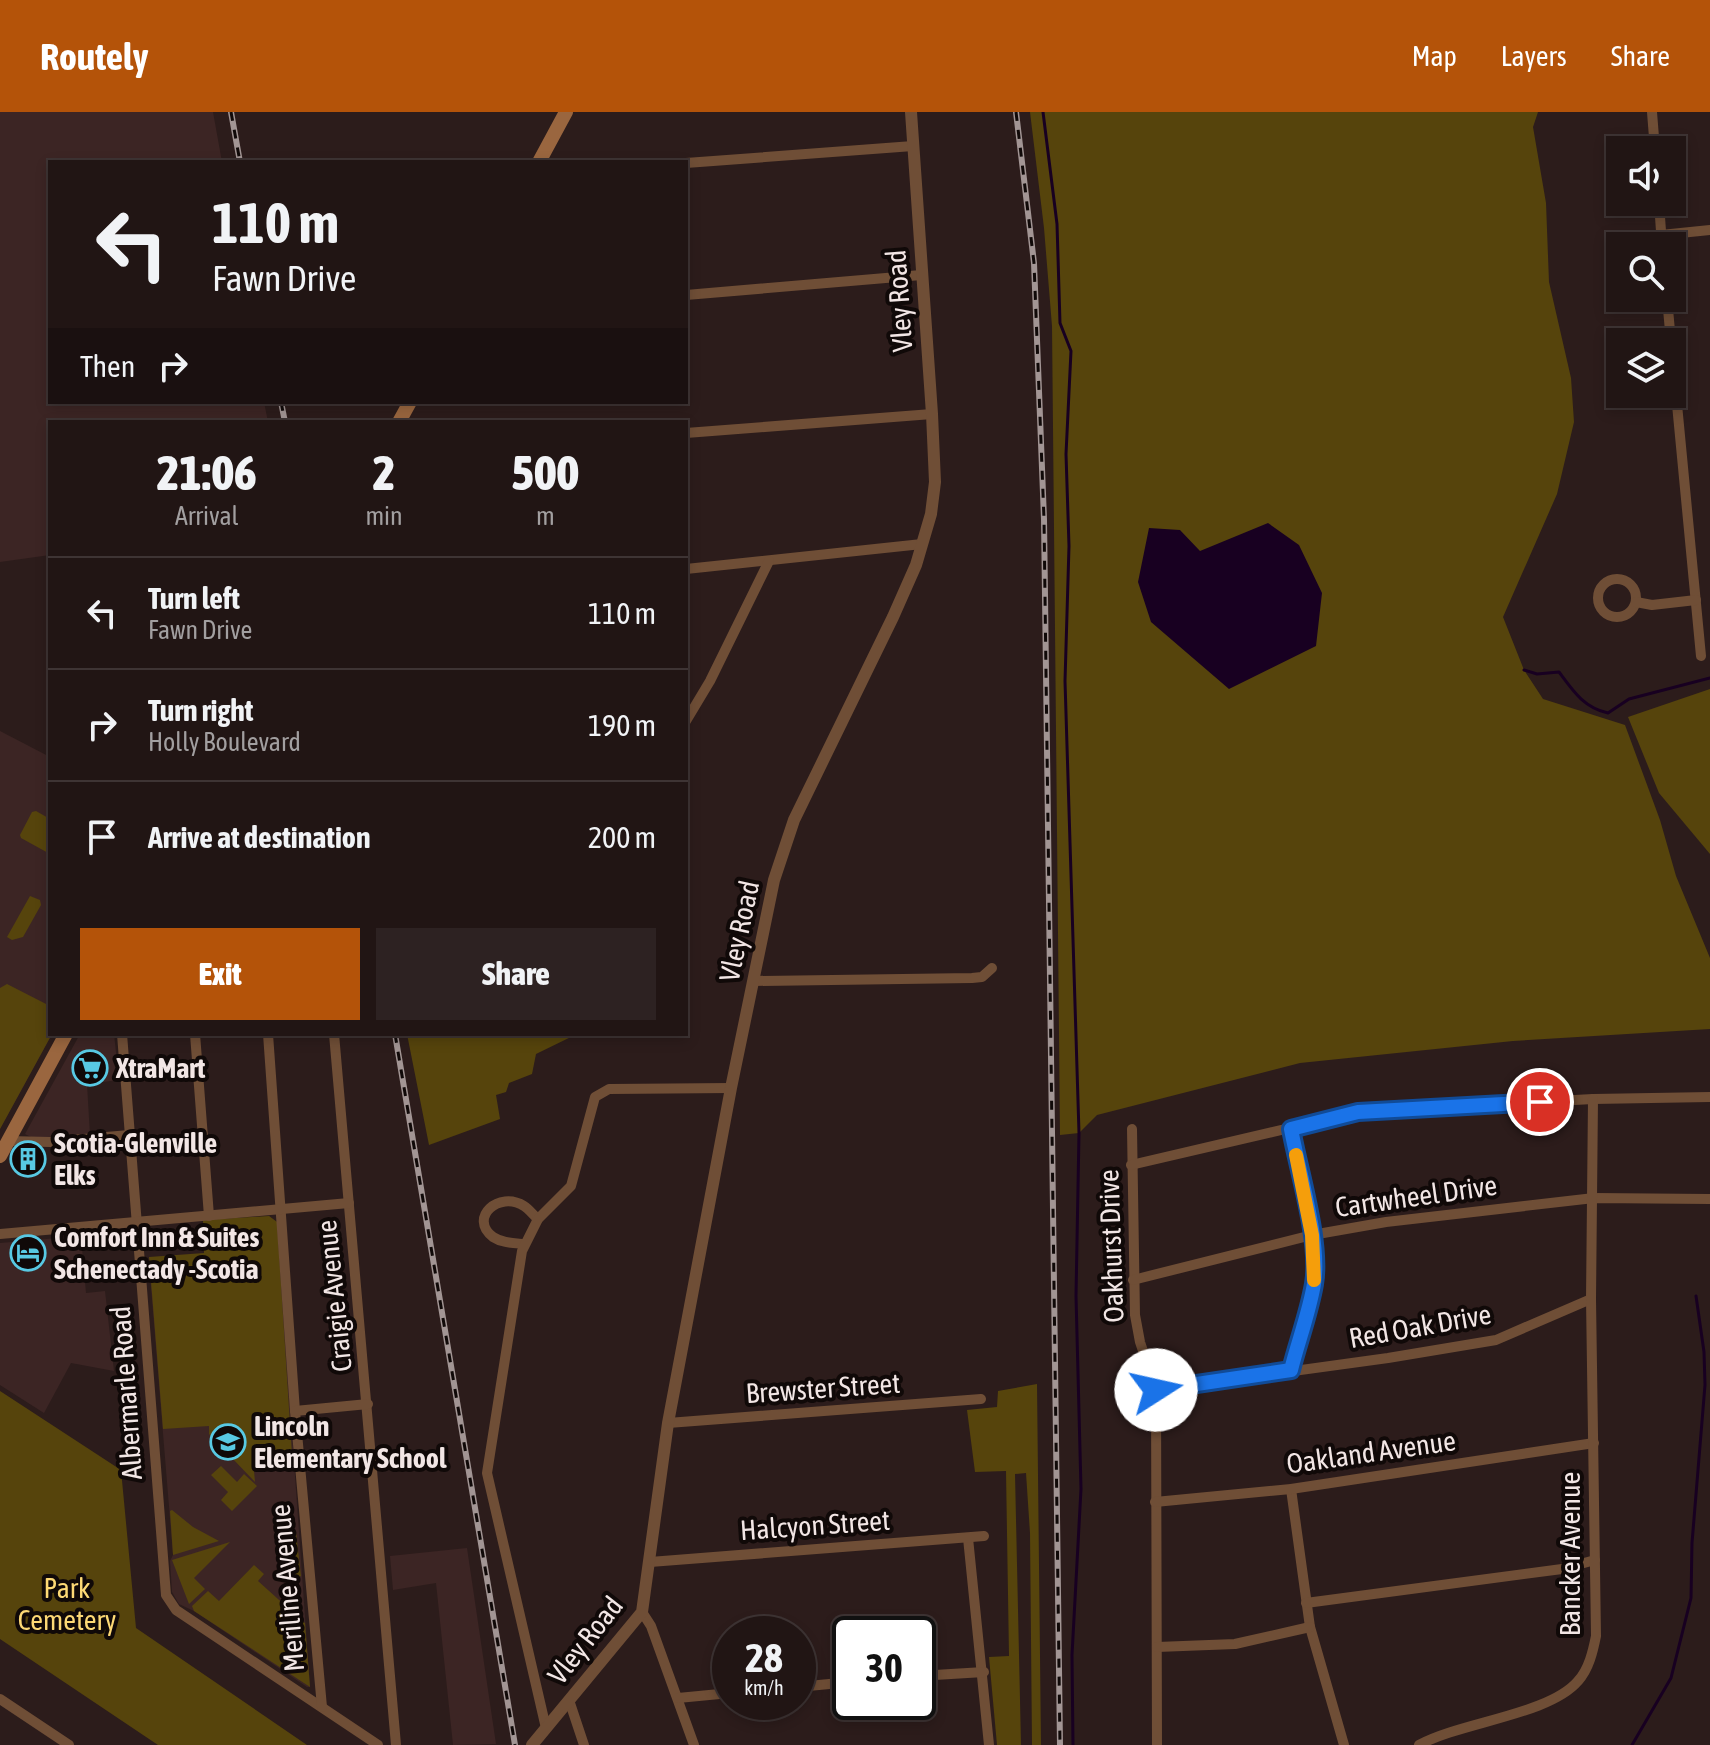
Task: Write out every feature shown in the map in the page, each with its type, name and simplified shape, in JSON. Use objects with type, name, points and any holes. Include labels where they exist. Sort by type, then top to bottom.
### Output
[{"type":"main road","points":[[540,160],[566,112]]},
{"type":"main road","points":[[0,1156],[65,1036]]},
{"type":"street","name":"Vley Road","points":[[532,1745],[642,1612],[668,1423],[731,1088],[781,853],[893,617],[931,514],[935,482],[932,414],[911,112]]},
{"type":"street","points":[[1652,112],[1654,136]]},
{"type":"street","points":[[688,163],[913,146]]},
{"type":"street","points":[[1686,235],[1710,230]]},
{"type":"street","points":[[688,295],[921,275]]},
{"type":"street","points":[[1677,408],[1701,656]]},
{"type":"street","points":[[688,433],[932,414]]},
{"type":"street","points":[[688,569],[922,544]]},
{"type":"street","points":[[688,718],[710,681],[769,561]]},
{"type":"street","points":[[1636,602],[1652,605],[1696,600]]},
{"type":"street","points":[[754,981],[972,978],[982,977],[992,968]]},
{"type":"street","name":"Albermarle Road","points":[[122,1036],[166,1595],[170,1604],[322,1707]]},
{"type":"street","points":[[195,1036],[209,1216]]},
{"type":"street","name":"Meriline Avenue","points":[[268,1036],[295,1411],[322,1707]]},
{"type":"street","name":"Craigie Avenue","points":[[334,1036],[396,1745]]},
{"type":"street","points":[[546,1728],[487,1473],[524,1244],[538,1219],[571,1186],[595,1097],[609,1089],[731,1088]]},
{"type":"street","points":[[1131,1165],[1358,1112],[1593,1099],[1710,1097]]},
{"type":"street","name":"Bancker Avenue","points":[[1419,1745],[1555,1699],[1578,1681],[1593,1652],[1596,1636],[1591,1299],[1593,1099]]},
{"type":"street","name":"Oakhurst Drive","points":[[1132,1129],[1133,1280],[1140,1342],[1156,1390],[1157,1745]]},
{"type":"street","points":[[1291,1129],[1312,1235],[1314,1284],[1291,1370]]},
{"type":"street","points":[[8,1141],[50,1142],[129,1135]]},
{"type":"street","name":"Cartwheel Drive","points":[[1133,1280],[1312,1235],[1386,1222],[1594,1198],[1710,1199]]},
{"type":"street","points":[[524,1244],[505,1242],[491,1236],[486,1228],[486,1212],[491,1206],[513,1201],[538,1219]]},
{"type":"street","points":[[0,1234],[349,1203]]},
{"type":"street","name":"Red Oak Drive","points":[[1156,1390],[1496,1340],[1591,1299]]},
{"type":"street","name":"Brewster Street","points":[[668,1423],[981,1399]]},
{"type":"street","points":[[295,1411],[368,1404]]},
{"type":"street","name":"Oakland Avenue","points":[[1155,1502],[1291,1489],[1594,1443]]},
{"type":"street","points":[[1291,1489],[1310,1627],[1344,1745]]},
{"type":"street","name":"Halcyon Street","points":[[650,1562],[984,1536]]},
{"type":"street","points":[[968,1538],[989,1745]]},
{"type":"street","points":[[1306,1603],[1562,1569],[1595,1560]]},
{"type":"street","points":[[642,1612],[651,1626],[694,1745]]},
{"type":"street","points":[[1157,1647],[1235,1644],[1310,1627]]},
{"type":"street","points":[[936,1675],[984,1672]]},
{"type":"street","points":[[678,1698],[712,1695]]},
{"type":"street","points":[[0,1699],[69,1745]]},
{"type":"street","points":[[569,1700],[584,1745]]},
{"type":"street","points":[[322,1707],[378,1745]]},
{"type":"shaded area","points":[[0,112],[213,112],[222,160],[48,160],[48,404],[264,404],[268,420],[48,420],[48,555],[0,562]]},
{"type":"shaded area","points":[[1268,523],[1299,545],[1322,593],[1316,646],[1229,689],[1151,622],[1138,582],[1149,528],[1180,530],[1200,551]]},
{"type":"shaded area","points":[[0,731],[48,756],[48,1036],[51,1036],[0,1129]]},
{"type":"shaded area","points":[[79,1036],[114,1036],[119,1080],[87,1084],[90,1135],[35,1139],[25,1134]]},
{"type":"shaded area","name":"Lincoln Elementary School","points":[[269,1216],[277,1222],[310,1687],[179,1604],[172,1592],[170,1561],[173,1555],[150,1275],[206,1270]]},
{"type":"shaded area","points":[[81,1236],[86,1293],[105,1291],[114,1371],[71,1363],[44,1413],[0,1385],[0,1243]]},
{"type":"shaded area","points":[[467,1548],[496,1744],[453,1745],[436,1583],[393,1590],[390,1556]]},
{"type":"green space","points":[[1030,112],[1538,112],[1533,127],[1546,203],[1549,282],[1571,378],[1574,422],[1557,494],[1503,617],[1524,670],[1543,699],[1625,725],[1660,820],[1676,876],[1710,958],[1710,1029],[1513,1041],[1300,1063],[1097,1115],[1079,1133],[1060,1135],[1052,326]]},
{"type":"green space","points":[[1710,689],[1710,854],[1659,793],[1628,717]]},
{"type":"green space","points":[[32,812],[48,818],[48,853],[21,838]]},
{"type":"green space","points":[[30,896],[40,900],[41,905],[23,937],[12,940],[7,937]]},
{"type":"green space","points":[[7,984],[48,1005],[48,1036],[51,1036],[0,1129],[0,988]]},
{"type":"green space","points":[[407,1036],[573,1036],[536,1054],[532,1074],[509,1083],[506,1092],[496,1095],[500,1119],[429,1145]]},
{"type":"green space","points":[[269,1216],[277,1222],[292,1455],[253,1459],[255,1482],[209,1434],[209,1426],[163,1429],[149,1257],[204,1253],[203,1220]]},
{"type":"green space","points":[[1037,1384],[1041,1745],[1032,1745],[1030,1533],[1026,1473],[1015,1474],[1021,1745],[997,1745],[989,1657],[1009,1656],[1006,1471],[975,1472],[967,1410],[997,1407],[998,1391]]},
{"type":"green space","name":"Park Cemetery","points":[[0,1391],[121,1470],[136,1628],[307,1745],[158,1745],[0,1639]]},
{"type":"green space","points":[[221,1466],[237,1482],[244,1474],[257,1486],[232,1511],[221,1500],[228,1492],[211,1475]]},
{"type":"green space","points":[[172,1510],[193,1527],[219,1541],[173,1555]]},
{"type":"green space","points":[[296,1532],[301,1576],[287,1582],[279,1575],[288,1565],[277,1553]]},
{"type":"green space","points":[[230,1542],[194,1578],[205,1589],[189,1604],[172,1560]]},
{"type":"green space","points":[[254,1565],[264,1574],[258,1581],[288,1608],[278,1613],[290,1611],[305,1623],[310,1687],[194,1611],[192,1606],[208,1591],[219,1601]]},
{"type":"waterway","points":[[1043,112],[1057,224],[1060,323],[1071,351],[1066,454],[1069,546],[1065,681],[1079,1133],[1076,1296],[1081,1489],[1072,1655],[1073,1745]]},
{"type":"waterway","points":[[1524,670],[1537,674],[1559,672],[1586,703],[1608,713],[1629,699],[1710,678]]},
{"type":"waterway","points":[[1632,1745],[1671,1678],[1691,1598],[1692,1543],[1705,1385],[1696,1296]]},
{"type":"railway","points":[[231,112],[240,160]]},
{"type":"railway","points":[[1016,112],[1034,263],[1044,519],[1060,1745]]},
{"type":"railway","points":[[281,404],[285,420]]},
{"type":"railway","points":[[395,1036],[515,1745]]},
{"type":"slow traffic","points":[[1296,1155],[1312,1235],[1314,1280]]},
{"type":"place","name":"XtraMart","points":[[90,1068]]},
{"type":"place","name":"Scotia-Glenville Elks","points":[[28,1159]]},
{"type":"place","name":"Comfort Inn & Suites Schenectady -Scotia","points":[[28,1253]]},
{"type":"place","name":"Lincoln Elementary School","points":[[228,1442]]},
{"type":"route","points":[[1156,1390],[1291,1370],[1314,1284],[1315,1267],[1312,1235],[1291,1129],[1358,1112],[1540,1102]]}]
